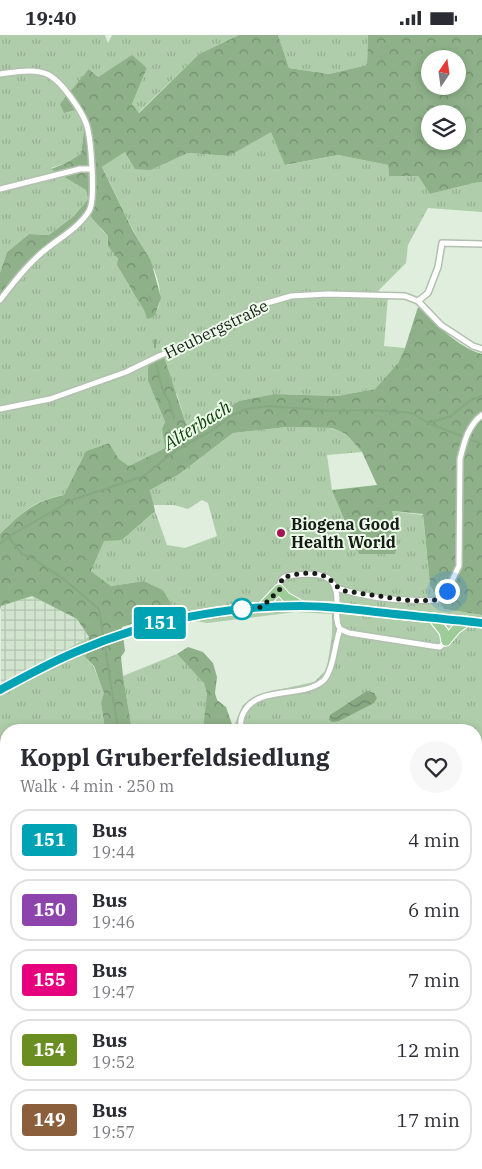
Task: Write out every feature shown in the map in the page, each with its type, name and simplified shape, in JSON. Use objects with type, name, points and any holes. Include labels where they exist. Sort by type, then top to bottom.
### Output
[{"type":"main road","points":[[262,607],[280,589],[286,597],[303,606]]},
{"type":"main road","points":[[0,690],[43,667],[113,638],[178,619],[262,607],[331,607],[482,623]]},
{"type":"main road","points":[[433,618],[444,632],[446,641]]},
{"type":"main road","points":[[446,641],[456,629],[467,621]]},
{"type":"street","points":[[0,74],[25,71],[38,72],[50,76],[60,85],[82,114],[87,126],[93,182],[91,209],[83,219],[35,258],[0,300]]},
{"type":"street","points":[[0,189],[80,169],[92,169]]},
{"type":"street","points":[[482,244],[442,243],[438,267],[428,293],[418,301],[441,325],[473,346],[482,349]]},
{"type":"street","name":"Heubergstraße","points":[[0,409],[50,399],[126,372],[196,341],[260,305],[291,296],[328,294],[404,296],[418,301]]},
{"type":"street","points":[[280,589],[282,578],[310,574],[326,577],[336,588],[355,592],[412,601],[437,600],[447,591],[459,566],[460,459],[473,422],[482,415]]},
{"type":"street","points":[[241,724],[242,716],[252,701],[261,697],[306,688],[324,681],[330,671],[335,643],[340,629],[336,617],[336,588]]},
{"type":"street","points":[[340,629],[349,633],[440,647],[446,641]]},
{"type":"shaded area","points":[[32,596],[77,619],[89,637],[1,685],[1,606]]},
{"type":"green space","points":[[0,35],[105,35],[108,43],[112,35],[239,35],[199,54],[138,113],[132,104],[147,68],[132,56],[98,77],[89,69],[75,110],[83,120],[84,130],[81,154],[66,163],[51,168],[86,190],[88,199],[74,216],[49,235],[29,234],[7,252],[0,273]]},
{"type":"green space","points":[[239,35],[278,35],[289,68],[329,74],[367,65],[368,35],[482,35],[482,182],[430,194],[418,176],[389,176],[388,165],[338,155],[285,165],[271,132],[229,156],[188,153],[151,170],[135,169],[125,152],[102,167],[133,231],[151,261],[161,298],[155,315],[147,319],[117,265],[118,259],[108,246],[108,236],[91,217],[89,209],[80,221],[43,251],[0,298],[0,273],[7,252],[29,234],[49,235],[74,216],[88,199],[86,190],[51,169],[81,154],[84,130],[83,120],[75,110],[64,113],[60,104],[89,69],[98,77],[132,55],[147,68],[132,104],[139,113],[199,54]]},
{"type":"green space","points":[[278,35],[368,35],[367,65],[329,74],[289,68]]},
{"type":"green space","points":[[271,131],[286,165],[338,155],[388,165],[389,176],[418,176],[430,194],[482,182],[482,212],[428,208],[408,245],[406,263],[378,291],[388,296],[384,346],[405,348],[398,363],[375,389],[337,396],[274,394],[239,401],[197,427],[186,424],[177,394],[148,381],[165,422],[162,429],[165,448],[129,466],[119,459],[109,443],[86,451],[64,495],[44,500],[29,508],[0,534],[0,298],[24,271],[90,209],[101,229],[108,236],[128,284],[146,313],[158,309],[160,288],[157,278],[149,258],[102,167],[125,152],[151,170],[188,153],[229,156]]},
{"type":"green space","points":[[418,307],[456,341],[482,354],[482,615],[444,609],[430,585],[423,514],[392,511],[398,541],[395,554],[359,554],[332,490],[377,485],[362,452],[346,434],[332,428],[287,427],[233,433],[178,475],[150,490],[155,511],[122,540],[104,541],[91,571],[111,586],[144,581],[163,590],[175,610],[122,627],[125,651],[121,657],[131,724],[104,724],[101,703],[104,693],[94,666],[85,657],[89,637],[77,619],[32,596],[1,606],[0,610],[0,534],[36,504],[64,495],[86,451],[109,443],[119,459],[129,466],[165,448],[162,429],[165,422],[148,381],[148,366],[164,357],[186,424],[197,427],[239,401],[274,394],[337,396],[375,389],[398,363],[405,348]]},
{"type":"green space","points":[[287,427],[331,428],[346,434],[362,452],[327,455],[332,490],[398,541],[391,511],[423,515],[430,585],[444,609],[482,615],[482,724],[235,724],[243,705],[264,693],[314,682],[327,669],[332,634],[332,614],[295,612],[207,623],[196,621],[175,610],[163,590],[144,581],[111,586],[91,571],[104,540],[122,540],[155,511],[167,545],[185,548],[217,536],[208,503],[202,500],[188,509],[174,505],[153,505],[150,490],[178,475],[233,433]]},
{"type":"green space","points":[[89,637],[85,657],[93,666],[105,693],[101,703],[104,724],[0,724],[1,685]]},
{"type":"green space","points":[[188,647],[203,652],[213,663],[217,677],[215,693],[217,700],[226,707],[232,724],[204,724],[207,694],[204,683],[177,654]]},
{"type":"green space","points":[[177,654],[204,682],[207,694],[204,724],[131,724],[123,676]]},
{"type":"water","points":[[367,691],[374,693],[377,698],[374,703],[339,721],[333,722],[329,720],[330,715]]},
{"type":"waterway","points":[[149,296],[151,301]]},
{"type":"waterway","points":[[155,340],[155,347]]},
{"type":"waterway","points":[[156,364],[163,391],[169,401],[174,418]]},
{"type":"waterway","points":[[429,423],[451,416],[471,400],[482,396]]},
{"type":"waterway","name":"Alterbach","points":[[0,544],[8,537],[72,500],[144,476],[176,450],[213,430],[232,415],[247,409],[270,406],[333,411],[372,410],[412,413],[428,423],[482,444]]},
{"type":"waterway","points":[[169,430],[176,449]]},
{"type":"waterway","points":[[9,538],[22,554],[34,559],[66,581],[99,609],[103,635]]},
{"type":"waterway","points":[[105,647],[118,724]]},
{"type":"bus line","name":"151","points":[[0,690],[43,667],[113,638],[178,619],[242,609],[285,606],[321,607],[482,623]]},
{"type":"place","name":"Biogena Good Health World","points":[[281,533]]},
{"type":"route","points":[[242,609],[262,607],[280,589],[280,581],[286,576],[316,574],[326,577],[336,588],[345,591],[412,601],[437,600],[447,591]]}]
